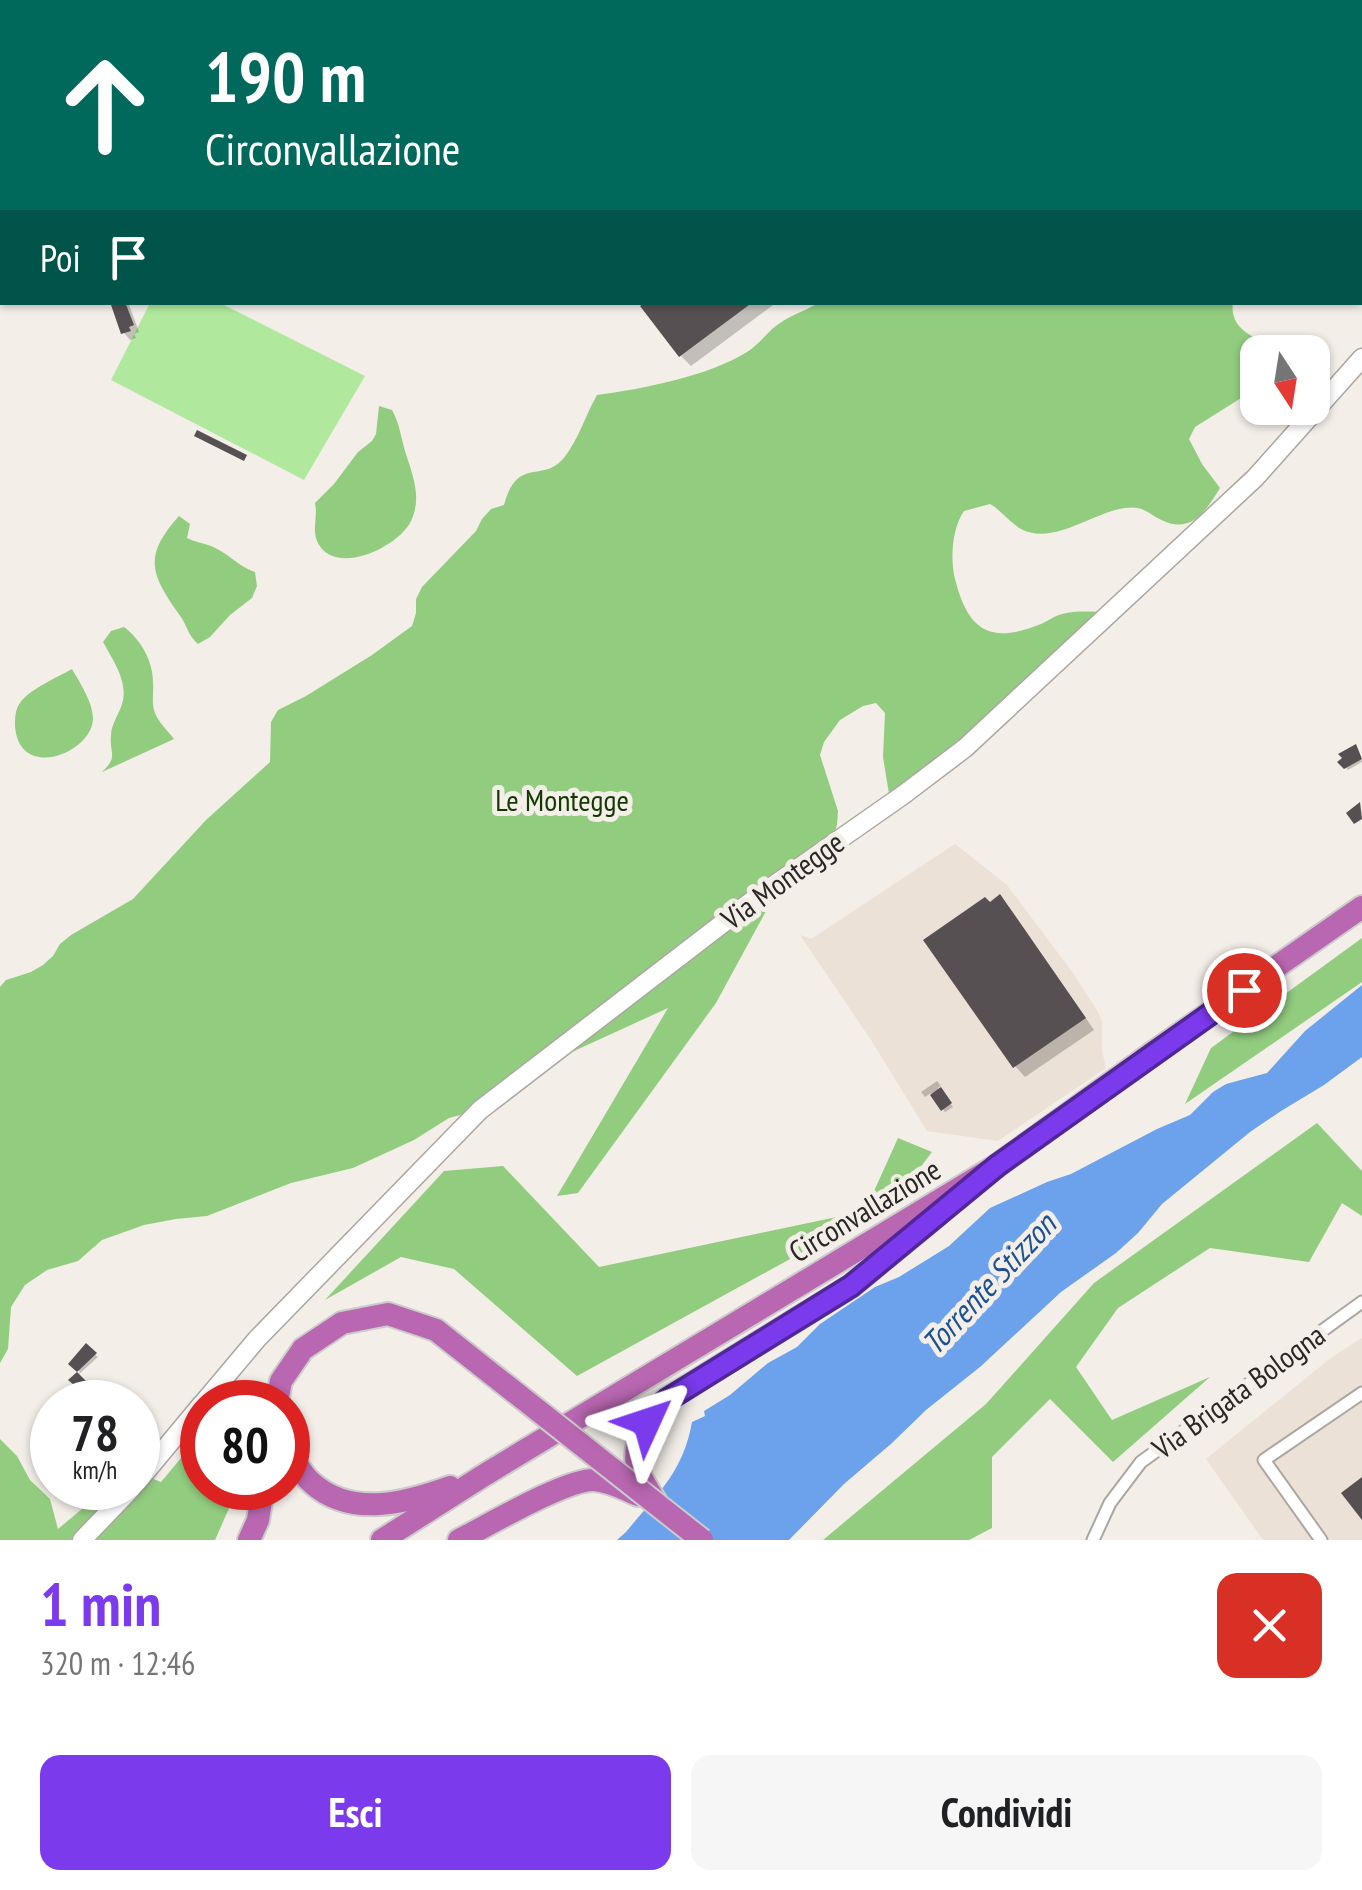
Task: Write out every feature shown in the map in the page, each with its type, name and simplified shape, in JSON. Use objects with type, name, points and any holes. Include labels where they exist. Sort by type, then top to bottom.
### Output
[{"type":"highway","name":"Circonvallazione","points":[[382,1540],[998,1165],[1362,906]]},
{"type":"highway","points":[[657,1504],[638,1470],[638,1448],[655,1410],[851,1286],[998,1165]]},
{"type":"highway","points":[[282,1380],[303,1348],[342,1322],[388,1314],[436,1330],[702,1540]]},
{"type":"highway","points":[[310,1482],[345,1503],[390,1505],[486,1474]]},
{"type":"highway","points":[[458,1540],[559,1489],[590,1480],[612,1483],[657,1504]]},
{"type":"highway","points":[[248,1540],[260,1510]]},
{"type":"street","name":"Via Montegge","points":[[223,1380],[480,1110],[757,897],[965,748],[1255,478],[1362,358]]},
{"type":"street","name":"Via Brigata Bologna","points":[[1093,1540],[1110,1504],[1141,1462],[1362,1302]]},
{"type":"street","points":[[1321,1540],[1264,1460],[1362,1393]]},
{"type":"street","name":"Via Montegge","points":[[160,1454],[180,1430]]},
{"type":"street","points":[[82,1540],[111,1510]]},
{"type":"shaded area","points":[[955,844],[1007,885],[1073,973],[1102,1022],[1106,1068],[998,1141],[927,1131],[800,935],[811,939]]},
{"type":"shaded area","points":[[1362,1338],[1362,1540],[1263,1540],[1206,1459],[1332,1357]]},
{"type":"green space","points":[[149,305],[224,305],[365,376],[304,480],[111,380]]},
{"type":"green space","name":"Le Montegge","points":[[814,305],[1233,305],[1235,320],[1251,335],[1240,335],[1240,399],[1195,427],[1189,439],[1220,488],[1193,520],[1185,524],[1166,522],[1130,507],[1059,531],[1033,533],[1021,529],[990,504],[964,511],[955,535],[953,571],[967,610],[983,628],[1007,633],[1068,613],[1109,612],[891,806],[883,757],[885,713],[876,703],[840,720],[820,755],[838,811],[828,853],[777,891],[716,1003],[578,1193],[557,1196],[668,1008],[513,1079],[475,1111],[449,1118],[414,1140],[353,1168],[291,1183],[207,1216],[144,1225],[102,1240],[78,1261],[47,1270],[25,1285],[11,1307],[8,1349],[0,1363],[0,987],[6,980],[43,965],[71,935],[133,899],[206,820],[270,762],[271,722],[278,710],[372,655],[412,626],[422,587],[476,531],[491,509],[504,505],[516,481],[563,459],[597,395],[654,385],[714,368],[747,352],[778,324]]},
{"type":"green space","points":[[379,406],[392,410],[397,421],[415,487],[414,512],[404,531],[380,549],[350,558],[337,557],[325,552],[317,541],[315,503],[372,441]]},
{"type":"green space","points":[[179,516],[190,524],[187,538],[217,549],[255,572],[257,586],[252,598],[198,644],[163,589],[155,566],[159,543]]},
{"type":"green space","points":[[124,627],[148,659],[155,713],[174,739],[102,772],[112,758],[111,731],[124,696],[119,672],[103,642],[111,631]]},
{"type":"green space","points":[[72,669],[91,706],[90,731],[69,751],[41,757],[29,753],[19,743],[15,726],[18,705],[36,689]]},
{"type":"green space","points":[[1362,938],[1362,982],[1185,1104],[1211,1048]]},
{"type":"green space","points":[[1317,1123],[1362,1171],[1362,1216],[1342,1203],[1309,1262],[1210,1248],[1118,1308],[1076,1367],[1112,1420],[1210,1377],[1113,1462],[1050,1399],[992,1457],[992,1528],[969,1540],[823,1540],[986,1404],[1094,1283]]},
{"type":"green space","points":[[898,1138],[932,1152],[894,1202],[577,1376],[454,1269],[401,1257],[325,1300],[444,1171],[503,1166],[599,1267],[865,1211]]},
{"type":"green space","points":[[0,1439],[17,1456],[30,1480],[30,1510],[53,1510],[58,1529],[81,1510],[160,1510],[161,1482],[180,1459],[180,1510],[228,1510],[215,1540],[0,1540]]},
{"type":"water","name":"Torrente Stizzon","points":[[1362,985],[1362,1057],[1250,1132],[1162,1204],[1116,1253],[1061,1292],[980,1367],[926,1410],[789,1540],[617,1540],[675,1469],[692,1422],[705,1416],[704,1411],[768,1363],[797,1347],[820,1324],[875,1287],[949,1246],[990,1208],[1071,1174],[1190,1115],[1226,1084],[1267,1073],[1305,1031]]},
{"type":"building","points":[[111,305],[126,305],[134,325],[129,327],[131,331],[121,334]]},
{"type":"building","points":[[642,305],[749,305],[679,357]]},
{"type":"building","points":[[197,430],[247,455],[244,461],[194,436]]},
{"type":"building","points":[[1356,744],[1362,759],[1344,769],[1337,762],[1342,758],[1338,754]]},
{"type":"building","points":[[1360,802],[1362,819],[1354,824],[1346,813]]},
{"type":"building","points":[[1000,894],[1086,1018],[1013,1068],[923,940],[985,897],[990,902]]},
{"type":"building","points":[[941,1087],[952,1103],[941,1111],[930,1095]]},
{"type":"building","points":[[86,1343],[97,1353],[77,1372],[68,1364]]},
{"type":"building","points":[[77,1372],[85,1380],[68,1380]]},
{"type":"building","points":[[1362,1477],[1362,1520],[1341,1493]]},
{"type":"route","points":[[647,1422],[667,1400],[851,1286],[998,1165],[1244,990]]}]
